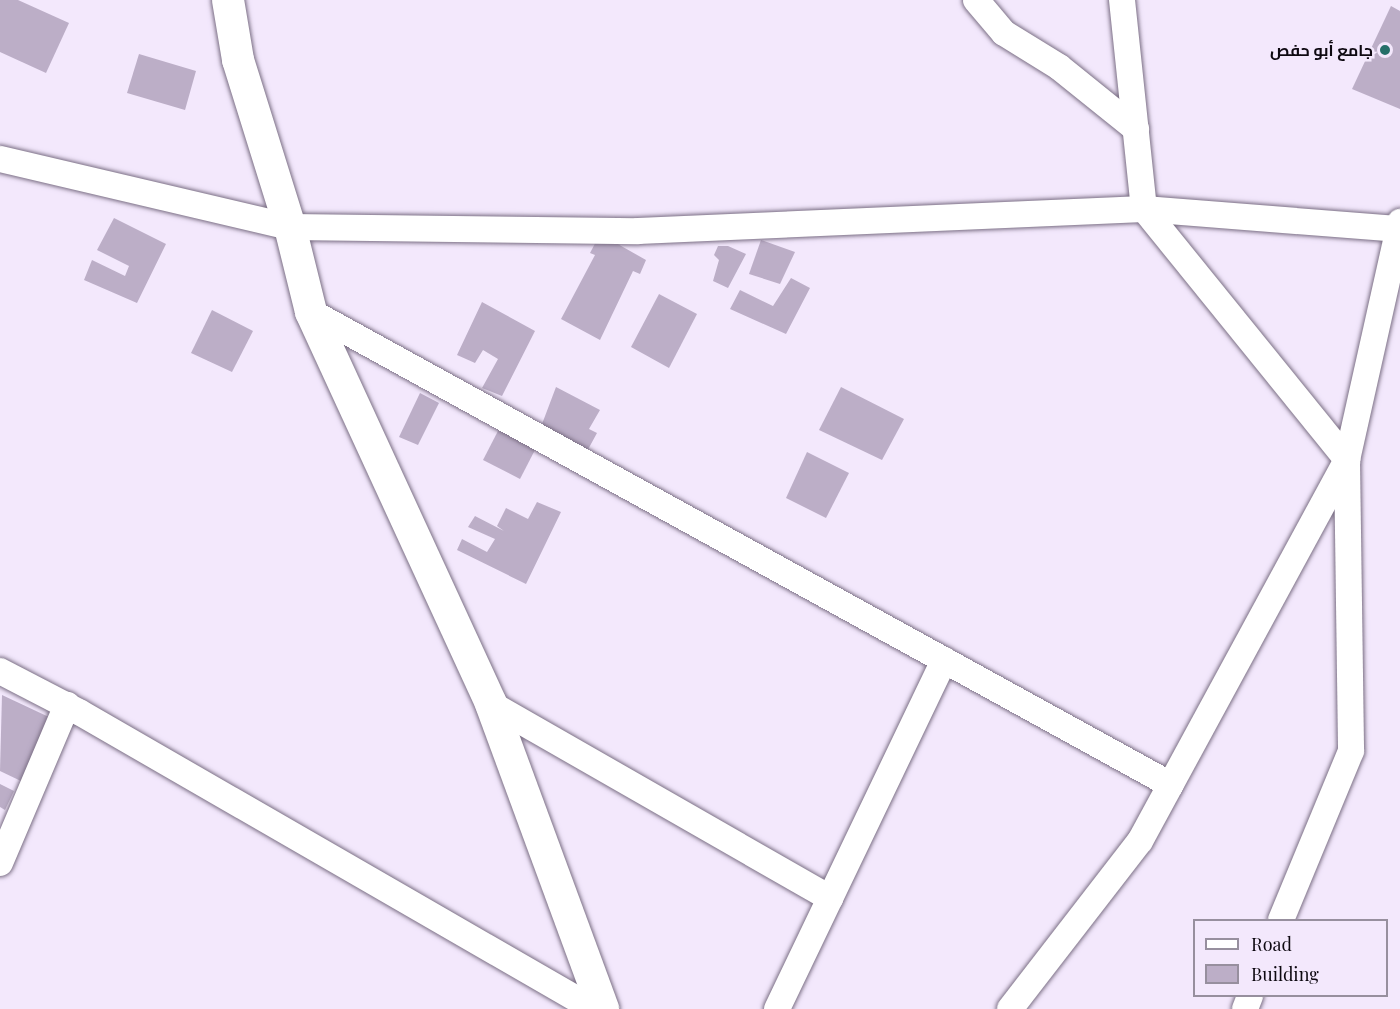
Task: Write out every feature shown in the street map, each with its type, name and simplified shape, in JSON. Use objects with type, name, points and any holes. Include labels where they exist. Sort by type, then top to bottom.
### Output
[{"type":"street","points":[[228,0],[238,60],[290,227],[311,312],[491,704],[603,1009]]},
{"type":"street","points":[[976,0],[1004,33],[1059,67],[1136,129]]},
{"type":"street","points":[[1122,0],[1144,209],[1347,460]]},
{"type":"street","points":[[0,159],[290,227],[638,231],[1144,209],[1399,226],[1347,460],[1351,752],[1282,919]]},
{"type":"street","points":[[311,312],[1170,785]]},
{"type":"street","points":[[1010,1009],[1140,841],[1347,460]]},
{"type":"street","points":[[777,1009],[944,660]]},
{"type":"street","points":[[0,671],[67,705],[594,1009]]},
{"type":"street","points":[[491,704],[830,898]]},
{"type":"street","points":[[0,863],[67,705]]},
{"type":"building","points":[[0,0],[18,0],[69,23],[46,73],[0,52]]},
{"type":"building","name":"جامع أبو حفص","points":[[1391,6],[1400,11],[1400,109],[1352,89]]},
{"type":"building","points":[[139,54],[196,71],[185,110],[127,93]]},
{"type":"building","points":[[114,218],[166,244],[137,303],[84,280],[92,260],[125,276],[129,266],[97,250]]},
{"type":"building","points":[[600,234],[646,260],[640,274],[633,271],[600,340],[561,319],[595,255],[590,253]]},
{"type":"building","points":[[761,240],[795,252],[780,284],[749,274]]},
{"type":"building","points":[[718,246],[728,246],[746,254],[728,288],[713,281],[719,260],[714,255]]},
{"type":"building","points":[[791,278],[810,288],[786,334],[730,309],[740,290],[773,306]]},
{"type":"building","points":[[659,294],[697,314],[669,368],[631,347]]},
{"type":"building","points":[[482,302],[535,331],[502,396],[482,388],[498,359],[483,350],[475,363],[457,355]]},
{"type":"building","points":[[212,310],[253,331],[232,372],[191,353]]},
{"type":"building","points":[[556,387],[600,410],[589,429],[597,433],[585,455],[539,432]]},
{"type":"building","points":[[841,387],[904,419],[882,460],[819,430]]},
{"type":"building","points":[[420,393],[439,403],[418,445],[399,437]]},
{"type":"building","points":[[499,429],[536,448],[520,479],[483,460]]},
{"type":"building","points":[[807,452],[849,473],[826,518],[786,498]]},
{"type":"building","points":[[537,502],[561,512],[526,584],[457,550],[462,539],[487,552],[495,539],[468,527],[475,516],[504,531],[497,526],[506,508],[528,519]]},
{"type":"building","points":[[2,695],[51,718],[23,782],[0,771]]},
{"type":"building","points":[[0,784],[14,791],[5,810],[0,807]]},
{"type":"place","name":"جامع أبو حفص","points":[[1385,50]]}]
